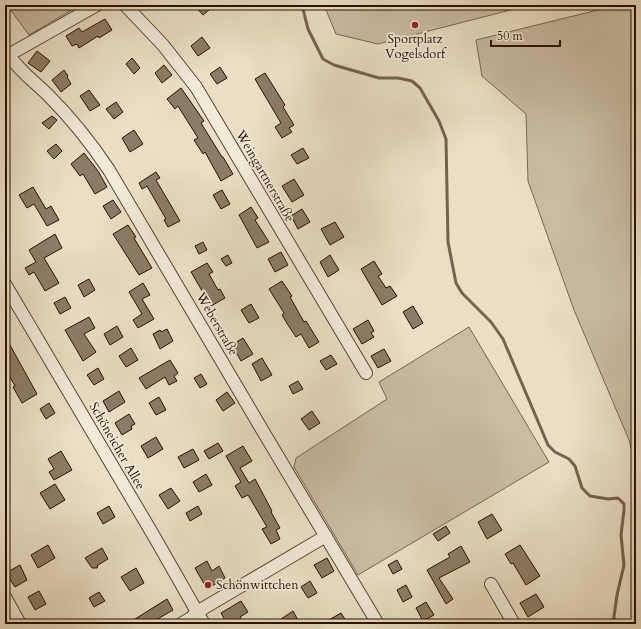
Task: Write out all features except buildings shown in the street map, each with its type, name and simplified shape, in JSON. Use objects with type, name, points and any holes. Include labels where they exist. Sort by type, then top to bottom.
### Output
[{"type":"street","points":[[7,56],[97,5]]},
{"type":"street","name":"Weingartnerstraße","points":[[125,5],[163,45],[196,87],[366,373]]},
{"type":"street","name":"Weberstraße","points":[[7,56],[69,117],[109,170],[378,624]]},
{"type":"street","name":"Schöneicher Allee","points":[[5,284],[204,624]]},
{"type":"street","points":[[181,624],[197,612],[326,536]]},
{"type":"street","points":[[491,584],[514,624]]},
{"type":"street","points":[[5,597],[20,624]]},
{"type":"shaded area","points":[[7,5],[80,5],[29,35]]},
{"type":"shaded area","name":"Sportplatz Vogelsdorf","points":[[324,5],[530,5],[378,44],[336,34]]},
{"type":"shaded area","points":[[618,5],[636,5],[636,467],[629,440],[574,310],[528,181],[526,114],[482,76],[476,40]]},
{"type":"shaded area","points":[[469,327],[549,462],[358,575],[294,467],[296,458],[387,399],[379,382]]},
{"type":"waterway","points":[[302,5],[308,29],[323,59],[334,65],[379,78],[398,78],[412,81],[420,88],[439,121],[446,139],[448,242],[456,283],[462,293],[491,322],[503,339],[548,445],[555,452],[569,459],[575,466],[582,488],[590,496],[608,499],[618,498],[624,504],[621,535],[624,565],[617,595],[613,624]]},
{"type":"place","name":"Sportplatz Vogelsdorf","points":[[415,25]]},
{"type":"place","name":"Schönwittchen","points":[[208,585]]}]
